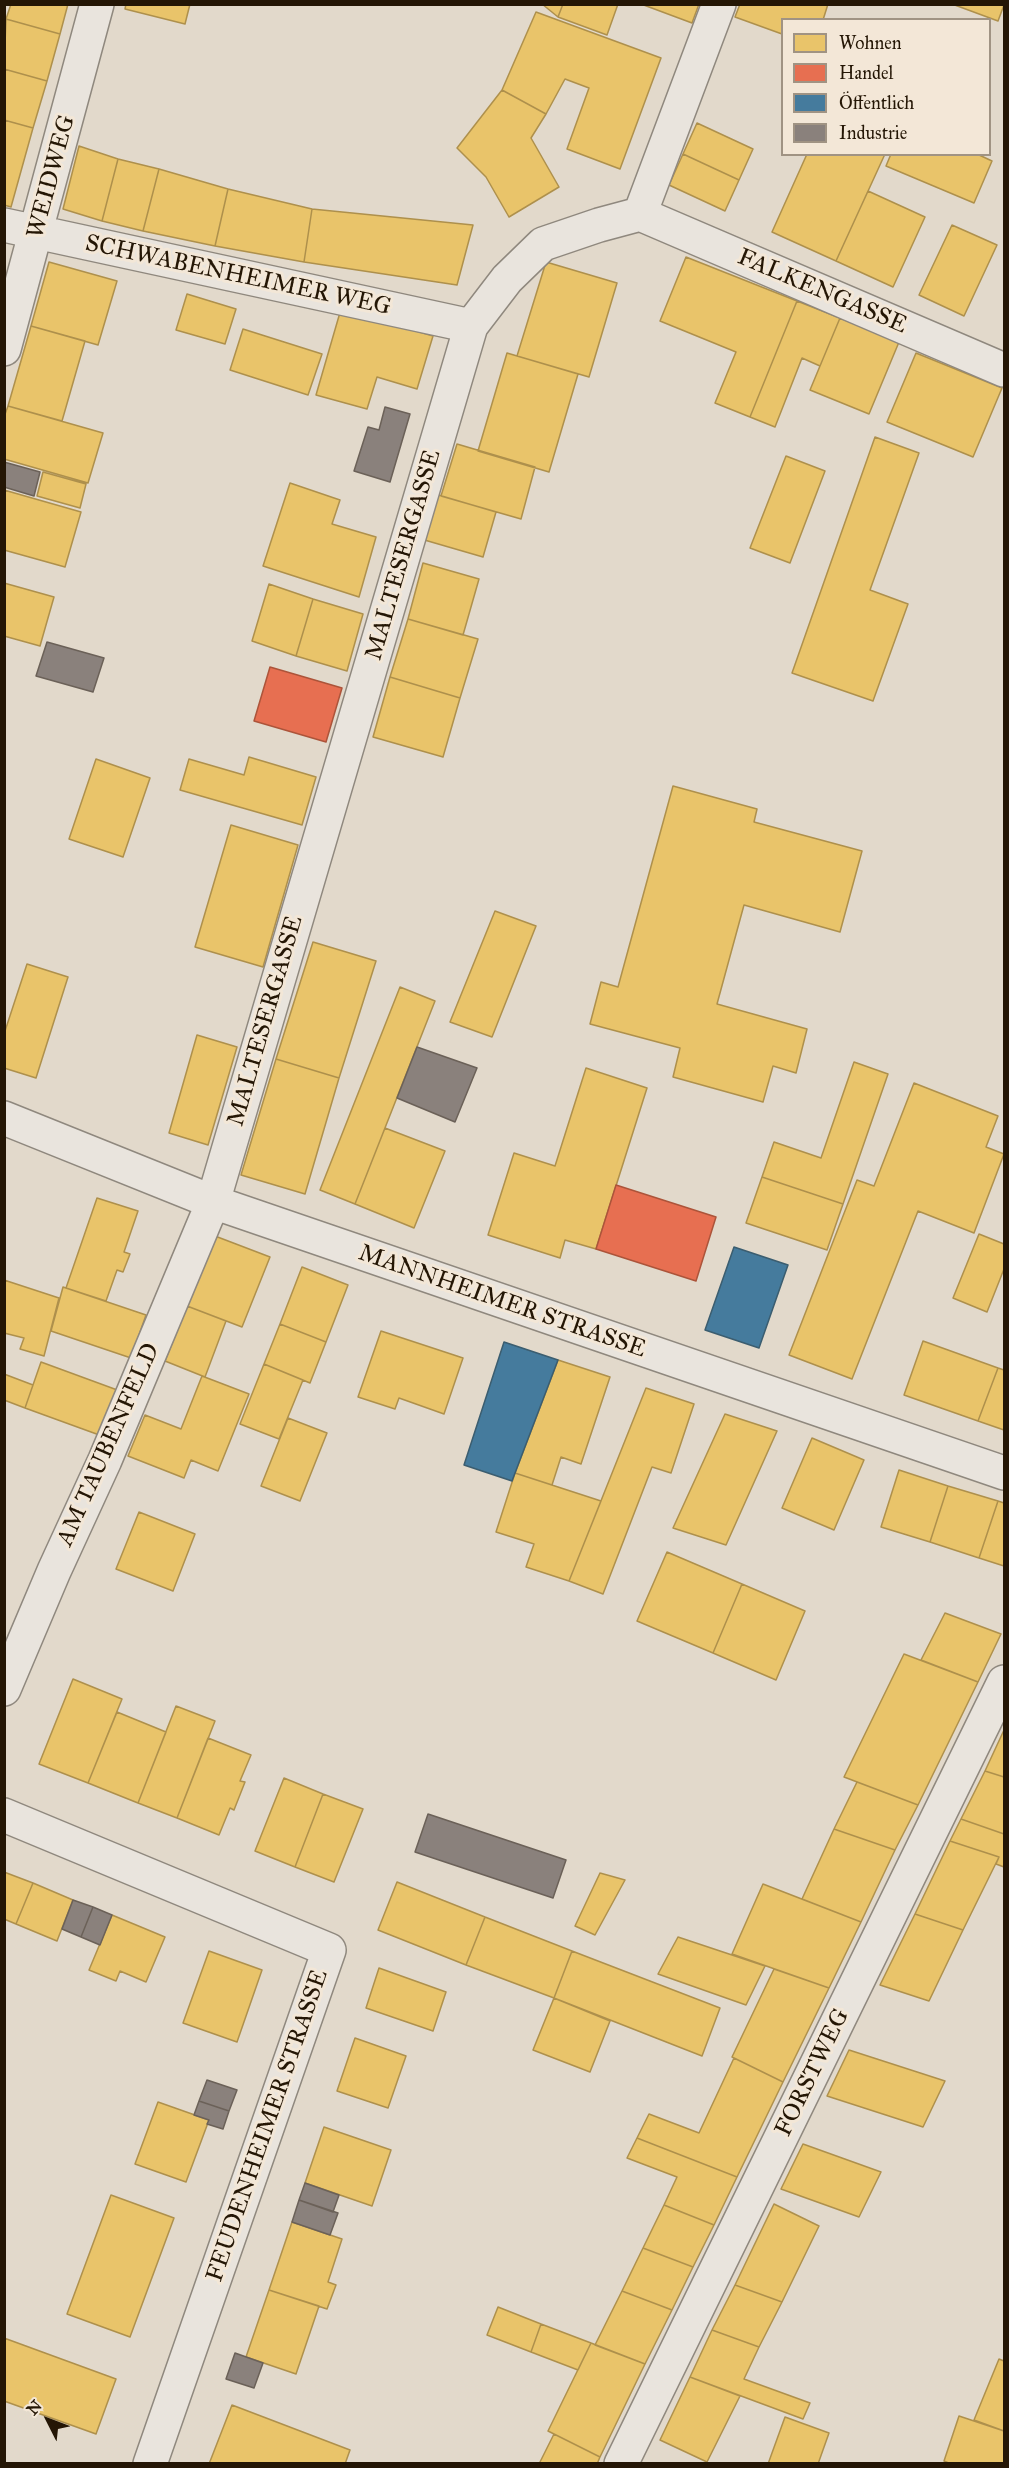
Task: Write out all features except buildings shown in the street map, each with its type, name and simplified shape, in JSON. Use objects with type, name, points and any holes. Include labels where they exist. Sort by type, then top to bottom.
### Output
[{"type":"street","name":"WEIDWEG","points":[[4,349],[37,234],[97,4]]},
{"type":"street","points":[[640,214],[719,4]]},
{"type":"street","name":"MALTESERGASSE","points":[[213,1202],[471,326],[507,279],[543,244],[640,214]]},
{"type":"street","name":"FALKENGASSE","points":[[640,214],[1005,369]]},
{"type":"street","name":"SCHWABENHEIMER WEG","points":[[4,225],[37,234],[471,326]]},
{"type":"street","name":"MANNHEIMER STRASSE","points":[[4,1118],[213,1202],[1005,1473]]},
{"type":"street","name":"AM TAUBENFELD","points":[[4,1689],[54,1571],[105,1460],[213,1202]]},
{"type":"street","name":"FORSTWEG","points":[[621,2463],[1005,1682]]},
{"type":"street","name":"FEUDENHEIMER STRASSE","points":[[4,1815],[329,1950],[150,2463]]}]
